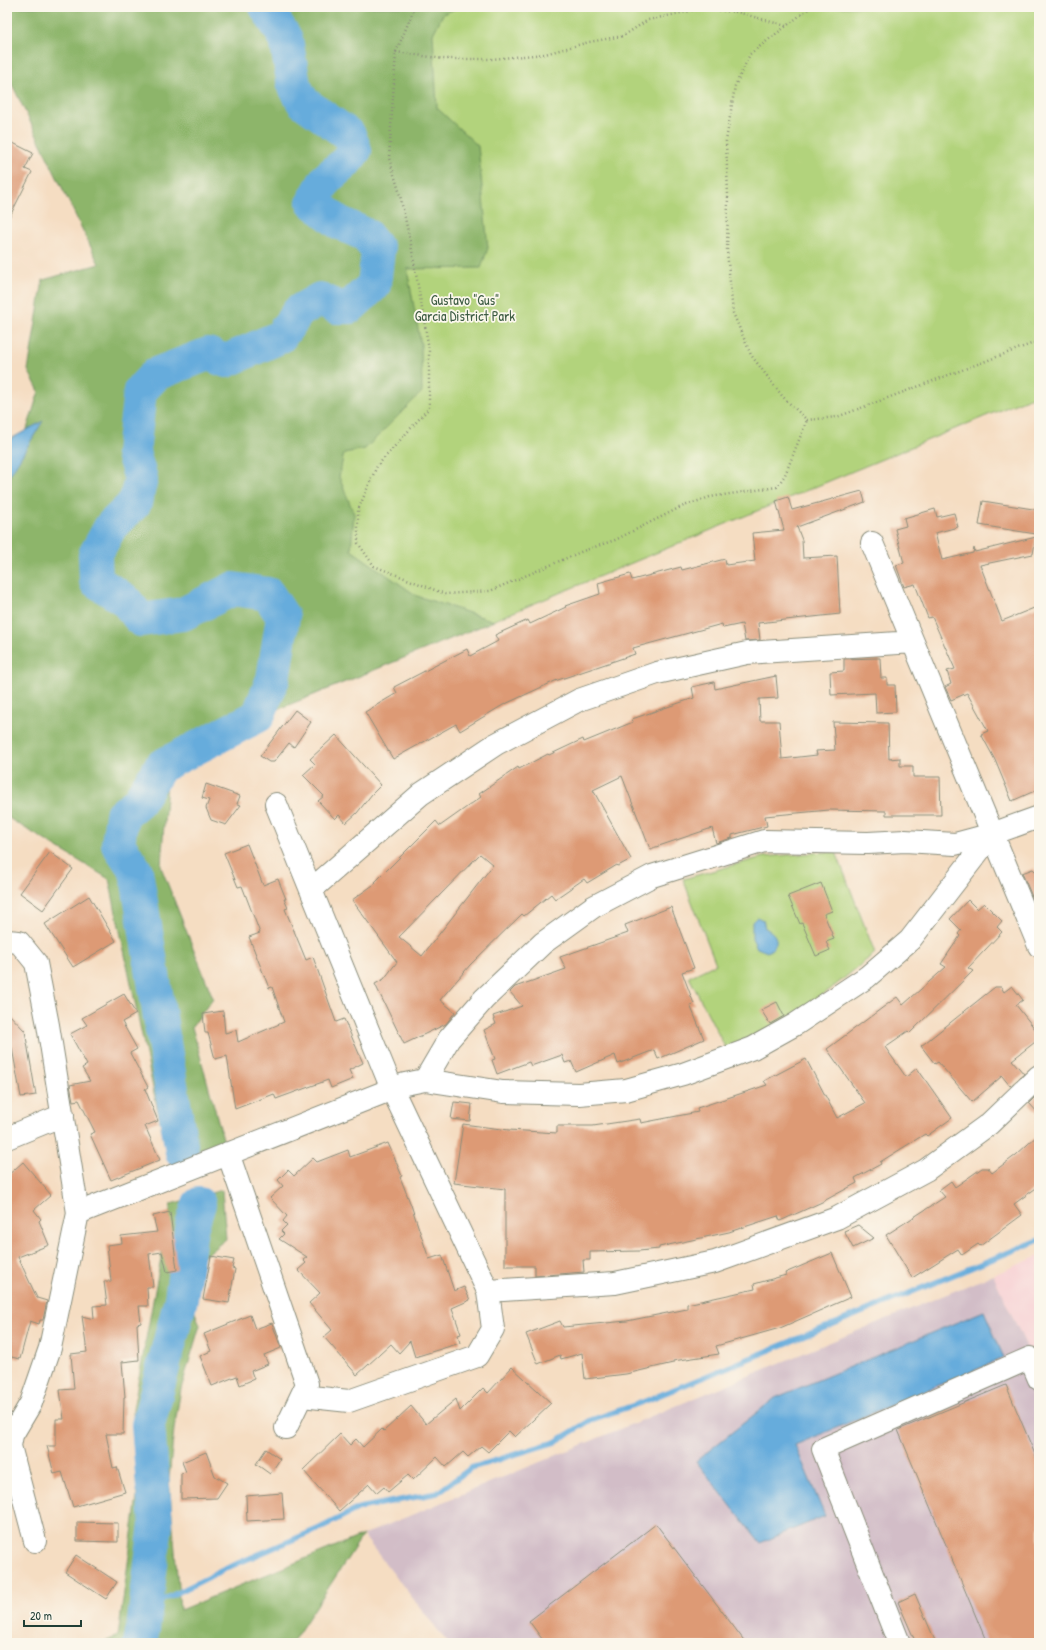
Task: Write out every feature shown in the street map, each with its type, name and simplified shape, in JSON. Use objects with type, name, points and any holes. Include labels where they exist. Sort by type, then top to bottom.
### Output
[{"type":"lane","points":[[872,543],[1039,946]]},
{"type":"lane","points":[[311,890],[421,794],[496,744],[579,700],[657,672],[747,653],[913,642]]},
{"type":"lane","points":[[276,804],[392,1089],[488,1291],[493,1329],[477,1356],[350,1401],[302,1396]]},
{"type":"lane","points":[[425,1080],[449,1039],[484,999],[543,943],[593,907],[652,876],[764,841],[868,843],[905,841],[955,844],[992,834],[1039,817]]},
{"type":"lane","points":[[78,1213],[405,1084],[425,1080],[503,1092],[579,1094],[618,1091],[683,1074],[753,1048],[796,1024],[867,977],[910,940],[992,834]]},
{"type":"lane","points":[[7,941],[19,942],[36,963],[63,1114],[78,1213],[50,1348],[31,1403],[9,1435],[10,1446],[35,1541]]},
{"type":"lane","points":[[488,1291],[615,1283],[715,1262],[837,1218],[926,1170],[990,1124],[1039,1076]]},
{"type":"lane","points":[[7,1138],[63,1114]]},
{"type":"lane","points":[[228,1153],[308,1384],[286,1428]]},
{"type":"lane","points":[[899,1643],[823,1449],[1030,1358],[1039,1379]]},
{"type":"path","points":[[415,7],[396,52],[389,158],[408,230],[429,349],[429,408],[377,466],[358,510],[358,544],[374,566],[445,594],[490,592],[583,551],[615,540],[681,507],[710,498],[777,487],[785,475],[807,420]]},
{"type":"path","points":[[811,7],[750,54],[735,86],[726,141],[728,251],[732,313],[751,355],[783,397],[807,420],[836,417],[1039,341]]},
{"type":"path","points":[[396,52],[452,59],[492,59],[545,54],[589,42],[623,36],[648,20],[700,9],[737,12],[786,26]]},
{"type":"shaded area","points":[[1039,1256],[1039,1373],[993,1275]]},
{"type":"shaded area","points":[[993,1275],[1039,1373],[1039,1643],[448,1643],[363,1535]]},
{"type":"green space","points":[[7,7],[459,7],[443,14],[433,34],[437,108],[478,146],[488,248],[481,268],[407,269],[421,345],[422,392],[365,449],[344,453],[339,477],[354,514],[351,550],[417,596],[494,621],[169,754],[161,867],[213,998],[192,1027],[224,1142],[168,1159],[109,879],[10,819],[7,814],[7,478],[21,448],[39,391],[28,370],[43,280],[99,264],[7,74]]},
{"type":"green space","name":"Gustavo \"Gus\" Garcia District Park","points":[[15,7],[1039,7],[1039,394],[304,699]]},
{"type":"green space","points":[[836,852],[875,953],[832,988],[784,1021],[726,1049],[689,977],[716,964],[683,879],[763,857]]},
{"type":"green space","points":[[222,1190],[226,1239],[202,1258],[194,1310],[200,1325],[181,1389],[174,1429],[169,1479],[180,1610],[363,1535],[292,1643],[102,1643],[118,1636],[137,1497],[133,1409],[171,1204]]},
{"type":"water","points":[[43,421],[7,480],[7,441]]},
{"type":"water","points":[[757,917],[763,920],[765,928],[775,936],[776,943],[767,952],[757,948],[752,938],[752,922]]},
{"type":"water","points":[[984,1311],[1004,1358],[795,1445],[825,1516],[760,1543],[696,1461],[775,1398]]},
{"type":"building","points":[[7,140],[33,153],[25,169],[32,172],[7,222]]},
{"type":"building","points":[[862,491],[865,502],[797,527],[802,540],[803,558],[837,556],[840,614],[758,623],[760,640],[745,641],[742,624],[723,628],[722,624],[633,648],[635,654],[555,681],[503,705],[460,731],[456,724],[393,759],[365,712],[397,693],[394,687],[467,649],[470,656],[498,641],[495,635],[528,620],[530,624],[566,607],[565,606],[600,594],[598,583],[630,574],[632,580],[681,567],[682,570],[725,559],[726,565],[755,561],[752,533],[784,530],[776,501],[788,497],[792,510]]},
{"type":"building","points":[[983,501],[1039,510],[1036,534],[979,525]]},
{"type":"building","points":[[935,509],[937,517],[954,513],[958,527],[935,533],[942,560],[973,553],[974,548],[975,552],[1036,537],[1033,554],[980,565],[1002,621],[1039,606],[1039,789],[1012,801],[995,760],[981,734],[988,731],[967,693],[951,700],[945,687],[951,684],[947,671],[955,669],[932,617],[928,618],[915,584],[904,587],[896,565],[904,563],[895,529],[906,526],[904,518]]},
{"type":"building","points":[[880,658],[881,678],[887,678],[887,685],[895,685],[896,712],[876,713],[875,693],[831,695],[830,672],[844,671],[844,659]]},
{"type":"building","points":[[776,676],[778,698],[759,699],[760,721],[779,721],[782,759],[817,755],[816,751],[835,750],[833,722],[888,723],[889,759],[900,758],[900,766],[913,766],[913,777],[940,777],[941,815],[886,815],[886,811],[829,810],[765,816],[767,826],[732,835],[732,838],[716,843],[712,828],[650,849],[622,776],[593,790],[631,859],[618,866],[617,865],[587,883],[584,879],[555,899],[551,894],[524,916],[522,914],[470,965],[440,1000],[455,1012],[446,1024],[404,1044],[375,984],[384,979],[397,962],[352,900],[376,883],[375,882],[436,821],[440,826],[481,797],[479,794],[518,767],[519,769],[548,754],[549,755],[583,739],[584,742],[633,722],[632,719],[694,698],[692,687],[714,682],[715,689]],"holes":[[[480,854],[493,865],[422,956],[399,937]]]},
{"type":"building","points":[[295,710],[311,722],[294,747],[289,743],[274,762],[269,762],[260,756]]},
{"type":"building","points":[[336,735],[381,785],[357,813],[346,823],[339,815],[335,819],[318,801],[324,796],[303,775],[315,764],[310,759]]},
{"type":"building","points":[[206,784],[240,796],[237,804],[241,805],[226,825],[211,820],[206,808],[209,800],[202,798]]},
{"type":"building","points":[[247,844],[263,885],[278,879],[286,899],[284,899],[288,908],[285,909],[306,960],[313,957],[336,1022],[344,1019],[363,1063],[349,1070],[353,1079],[331,1088],[328,1080],[276,1099],[274,1094],[235,1109],[227,1056],[215,1059],[208,1033],[205,1033],[203,1014],[223,1011],[225,1033],[236,1030],[238,1042],[284,1022],[272,987],[269,988],[249,937],[260,933],[242,886],[238,887],[224,853]]},
{"type":"building","points":[[50,852],[73,869],[43,910],[20,893]]},
{"type":"building","points":[[1033,869],[1035,871],[1039,870],[1039,913],[1022,873]]},
{"type":"building","points":[[821,883],[832,911],[824,914],[834,939],[826,942],[830,950],[816,956],[802,923],[800,924],[788,896]]},
{"type":"building","points":[[89,896],[116,941],[73,967],[45,924]]},
{"type":"building","points":[[968,900],[977,909],[984,903],[1002,921],[997,927],[1002,932],[968,968],[973,971],[910,1033],[908,1031],[885,1047],[906,1077],[917,1068],[952,1118],[927,1136],[925,1134],[880,1162],[881,1164],[855,1178],[857,1183],[822,1202],[780,1221],[778,1216],[729,1232],[659,1247],[659,1249],[590,1252],[590,1260],[583,1260],[584,1272],[535,1276],[535,1266],[505,1266],[505,1189],[454,1183],[463,1124],[509,1130],[557,1133],[557,1126],[593,1126],[640,1119],[641,1123],[698,1112],[697,1108],[767,1085],[764,1081],[806,1059],[837,1118],[865,1103],[827,1049],[897,997],[903,1005],[946,967],[941,964],[960,936],[958,934],[961,930],[950,919]]},
{"type":"building","points":[[671,907],[694,968],[682,972],[694,1004],[690,1005],[704,1039],[658,1059],[654,1050],[618,1064],[615,1055],[576,1072],[571,1061],[565,1063],[562,1055],[531,1066],[529,1062],[497,1074],[492,1060],[495,1059],[484,1030],[496,1024],[493,1016],[522,1006],[510,992],[515,987],[566,969],[560,957],[628,933],[625,925]]},
{"type":"building","points":[[1012,986],[1023,1000],[1016,1005],[1039,1034],[1039,1039],[1012,1060],[1024,1074],[1010,1086],[1002,1076],[972,1102],[938,1062],[935,1064],[921,1046],[995,987],[1001,987],[1004,992]]},
{"type":"building","points":[[124,994],[136,1014],[122,1022],[137,1049],[130,1053],[148,1087],[145,1089],[158,1121],[145,1126],[160,1160],[111,1180],[90,1134],[95,1132],[79,1100],[73,1101],[70,1085],[90,1081],[82,1068],[87,1065],[70,1034],[87,1025],[82,1018]]},
{"type":"building","points":[[777,1002],[784,1016],[770,1024],[761,1010]]},
{"type":"building","points":[[7,1012],[25,1031],[36,1095],[21,1097],[12,1048],[7,1049]]},
{"type":"building","points":[[1039,1093],[1039,1114],[1029,1103]]},
{"type":"building","points":[[454,1102],[472,1104],[470,1121],[451,1119]]},
{"type":"building","points":[[1039,1134],[1039,1186],[1014,1204],[1022,1215],[980,1246],[978,1244],[962,1255],[958,1249],[912,1278],[886,1235],[945,1197],[939,1190],[951,1181],[955,1187],[982,1168],[988,1168],[992,1173],[1016,1155]]},
{"type":"building","points":[[388,1143],[402,1176],[400,1177],[429,1259],[442,1255],[454,1291],[464,1287],[470,1300],[452,1308],[461,1334],[458,1335],[460,1343],[415,1357],[410,1341],[399,1353],[391,1344],[357,1375],[324,1337],[332,1330],[309,1303],[320,1293],[298,1270],[306,1263],[303,1260],[307,1257],[279,1239],[284,1234],[281,1231],[287,1225],[283,1221],[287,1216],[270,1198],[283,1186],[278,1180],[288,1170],[294,1176],[313,1158],[317,1162],[348,1150],[350,1157]]},
{"type":"building","points":[[23,1162],[51,1195],[34,1210],[41,1219],[39,1221],[49,1245],[18,1257],[37,1298],[47,1301],[43,1320],[40,1320],[39,1324],[30,1321],[20,1359],[7,1356],[7,1176]]},
{"type":"building","points":[[170,1212],[177,1270],[167,1272],[162,1252],[149,1254],[153,1287],[147,1287],[148,1306],[139,1306],[141,1323],[137,1324],[139,1360],[122,1362],[125,1397],[123,1434],[106,1434],[113,1468],[117,1467],[125,1492],[73,1507],[62,1472],[54,1474],[47,1446],[56,1446],[56,1419],[64,1419],[60,1390],[74,1389],[71,1354],[87,1352],[82,1316],[94,1319],[93,1306],[107,1305],[104,1281],[111,1281],[107,1245],[122,1243],[121,1236],[157,1232],[153,1216]]},
{"type":"building","points":[[858,1225],[874,1238],[853,1248],[844,1231]]},
{"type":"building","points":[[832,1253],[851,1297],[780,1328],[716,1346],[719,1354],[673,1361],[673,1363],[626,1374],[585,1379],[582,1353],[561,1359],[560,1355],[538,1364],[526,1334],[560,1321],[563,1327],[627,1321],[687,1309],[687,1304],[755,1289],[754,1284],[786,1275],[785,1273]]},
{"type":"building","points":[[211,1256],[234,1260],[232,1268],[235,1269],[229,1303],[203,1299]]},
{"type":"building","points":[[250,1315],[255,1329],[272,1323],[281,1348],[264,1355],[268,1364],[251,1371],[254,1379],[240,1385],[237,1376],[212,1386],[200,1356],[211,1351],[204,1334]]},
{"type":"building","points":[[512,1367],[551,1403],[515,1437],[509,1431],[488,1452],[481,1446],[468,1457],[463,1452],[446,1467],[437,1457],[413,1480],[408,1475],[388,1492],[384,1487],[377,1493],[369,1484],[339,1511],[303,1470],[340,1434],[350,1445],[356,1439],[363,1447],[382,1429],[384,1431],[411,1406],[426,1424],[456,1399],[460,1411],[483,1388],[488,1393]]},
{"type":"building","points":[[1006,1385],[1039,1464],[1039,1643],[987,1643],[898,1430]]},
{"type":"building","points":[[266,1449],[280,1459],[270,1474],[256,1464]]},
{"type":"building","points":[[206,1452],[215,1476],[227,1483],[217,1498],[181,1499],[181,1473],[186,1472],[182,1462]]},
{"type":"building","points":[[282,1493],[284,1519],[247,1521],[246,1496]]},
{"type":"building","points":[[77,1522],[118,1523],[118,1542],[77,1541]]},
{"type":"building","points":[[656,1524],[746,1643],[545,1643],[529,1621]]},
{"type":"building","points":[[76,1555],[117,1582],[106,1599],[65,1572]]},
{"type":"building","points":[[915,1594],[936,1643],[916,1643],[898,1602]]},
{"type":"waterway","points":[[182,1152],[136,871],[118,844],[122,815],[138,802],[161,766],[258,716],[273,679],[283,617],[268,594],[233,589],[183,614],[141,620],[125,600],[96,581],[95,555],[111,526],[135,503],[141,479],[133,453],[140,391],[156,374],[208,354],[226,361],[280,337],[299,311],[320,299],[337,307],[350,307],[374,285],[378,250],[366,235],[338,222],[313,202],[326,179],[344,164],[355,150],[349,135],[303,102],[294,85],[286,39],[266,7]]},
{"type":"waterway","points":[[140,1643],[156,1524],[148,1425],[181,1299],[191,1229],[199,1204]]},
{"type":"waterway","points":[[145,1609],[229,1567],[320,1528],[359,1508],[437,1493],[471,1468],[555,1442],[591,1420],[643,1402],[1039,1240]]}]
